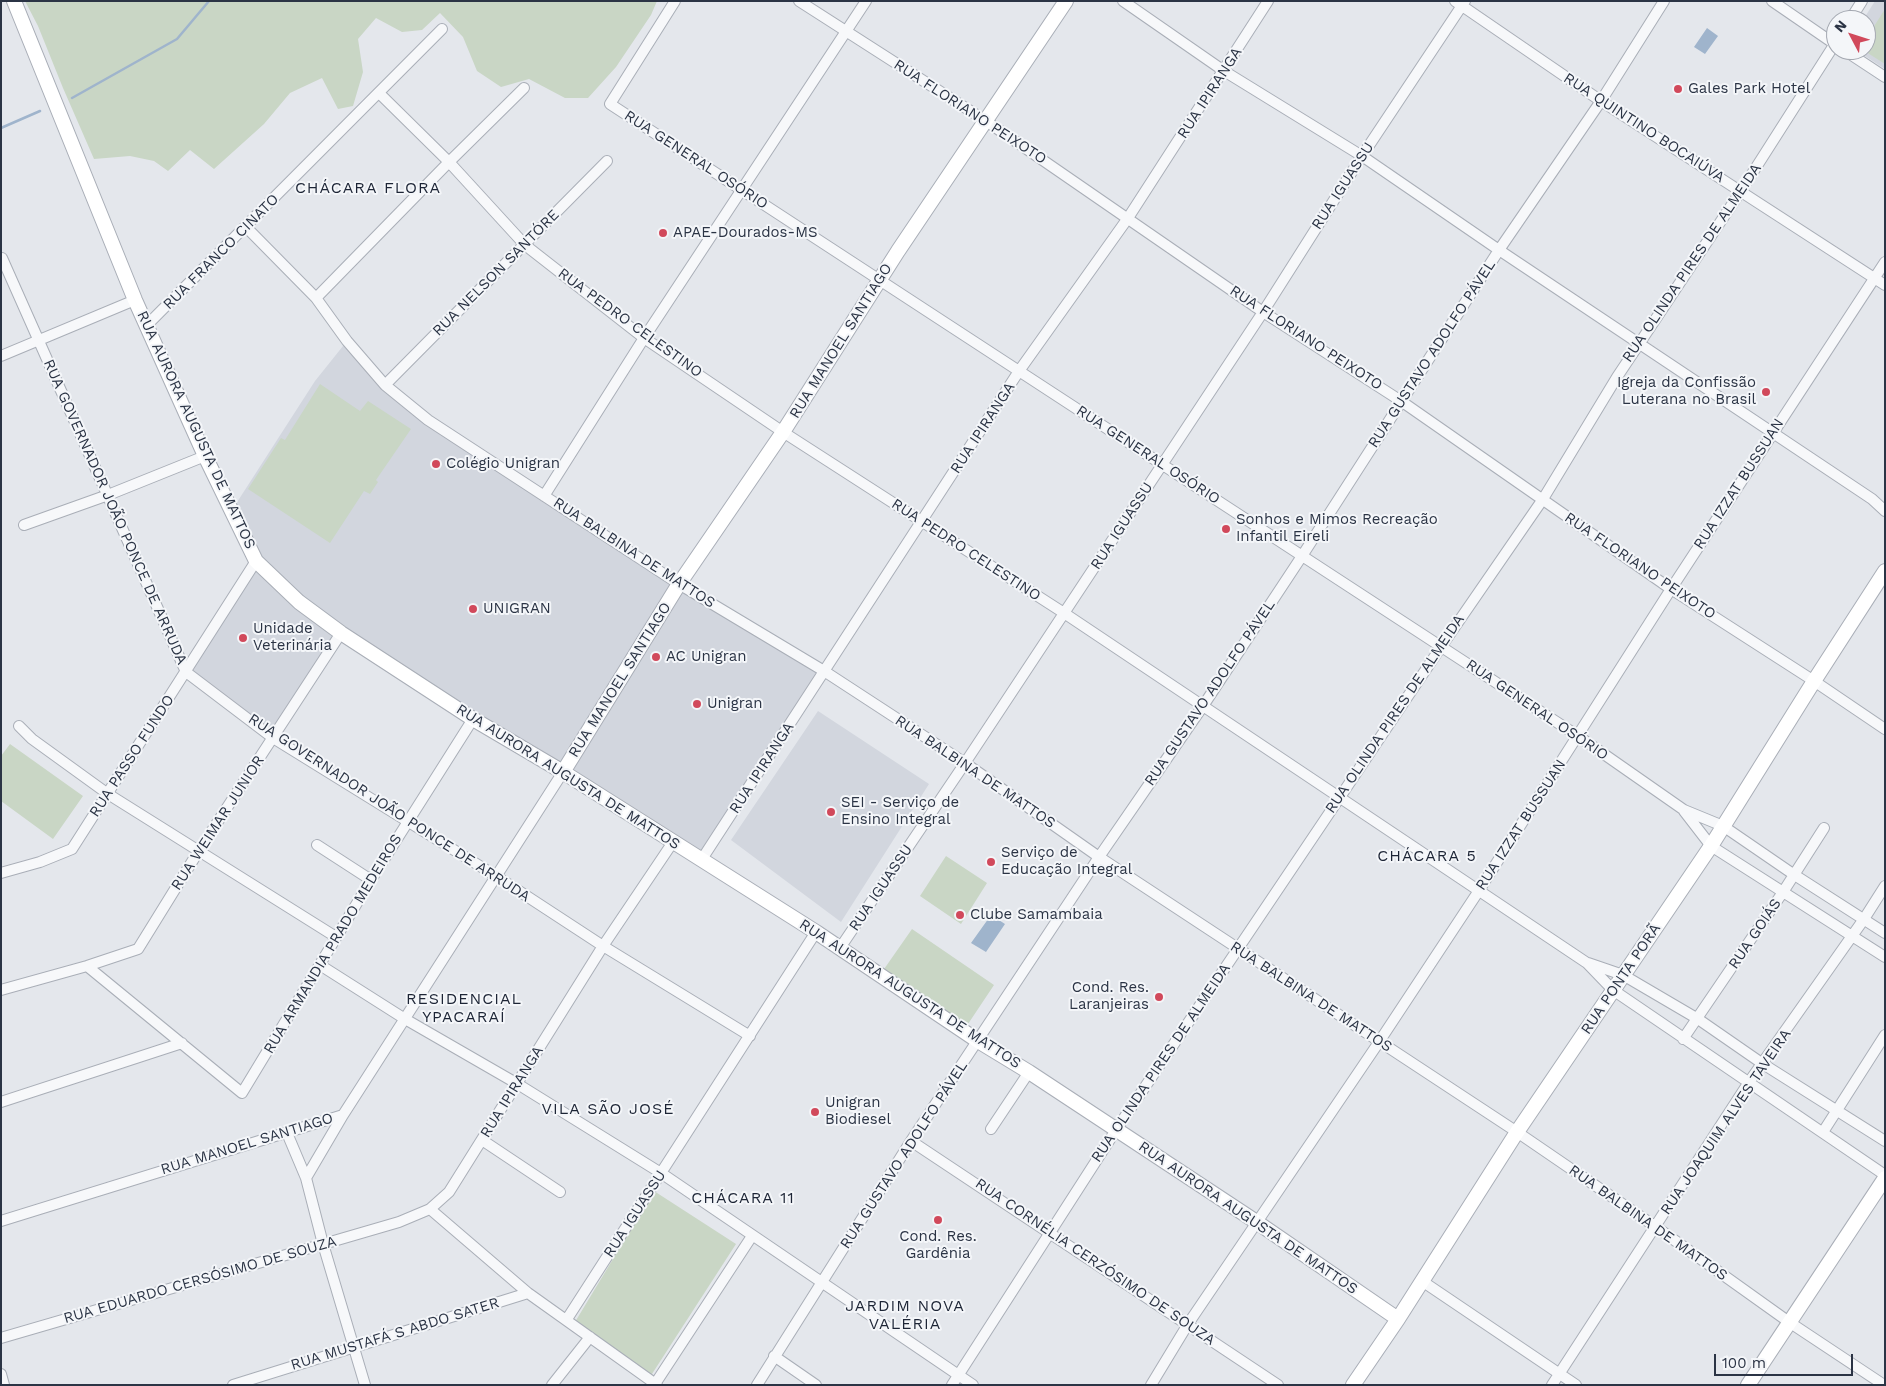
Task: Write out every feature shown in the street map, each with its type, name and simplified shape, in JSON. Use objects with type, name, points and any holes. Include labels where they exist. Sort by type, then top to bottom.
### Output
[{"type":"street","name":"RUA AURORA AUGUSTA DE MATTOS","points":[[14,1],[136,300],[205,456],[256,561],[299,602],[341,633],[473,719],[563,772],[816,932],[978,1042],[1029,1072],[1258,1223],[1398,1319]]},
{"type":"street","name":"RUA GENERAL OSÓRIO","points":[[675,1],[610,104],[1578,736],[1684,810],[1723,826],[1885,933]]},
{"type":"street","name":"RUA FLORIANO PEIXOTO","points":[[799,1],[986,121],[1263,312],[1401,401],[1671,590],[1814,681],[1885,729]]},
{"type":"street","points":[[544,496],[644,338],[866,1]]},
{"type":"street","name":"RUA MANOEL SANTIAGO","points":[[1,1221],[343,1114],[563,772],[679,584],[783,432],[898,251],[1066,1]]},
{"type":"street","points":[[1123,1],[1224,71],[1362,156],[1499,250],[1872,499],[1885,511]]},
{"type":"street","name":"RUA IPIRANGA","points":[[702,860],[1019,371],[1128,218],[1268,1]]},
{"type":"street","name":"RUA GUSTAVO ADOLFO PÁVEL","points":[[757,1385],[911,1141],[1099,857],[1203,706],[1499,250],[1602,101],[1664,1]]},
{"type":"street","points":[[1772,1],[1826,37]]},
{"type":"street","name":"RUA QUINTINO BOCAIÚVA","points":[[1461,3],[1602,101],[1885,285]]},
{"type":"street","name":"RUA IGUASSU","points":[[840,948],[965,763],[1263,312],[1461,3]]},
{"type":"street","name":"RUA FRANCO CINATO","points":[[147,325],[380,94],[442,29]]},
{"type":"street","name":"RUA OLINDA PIRES DE ALMEIDA","points":[[952,1385],[1116,1130],[1339,797],[1543,500],[1639,342],[1742,191],[1826,60]]},
{"type":"street","points":[[1859,60],[1885,77]]},
{"type":"street","points":[[316,298],[524,88]]},
{"type":"street","name":"RUA PEDRO CELESTINO","points":[[380,94],[449,162],[525,245],[644,338],[783,432],[1203,706],[1478,892],[1587,963],[1613,990],[1885,1176]]},
{"type":"street","name":"RUA NELSON SANTÓRE","points":[[385,385],[607,161]]},
{"type":"street","name":"RUA BALBINA DE MATTOS","points":[[246,227],[316,298],[347,341],[385,385],[428,420],[679,584],[824,672],[965,763],[1099,857],[1517,1132],[1656,1227],[1789,1322],[1884,1385]]},
{"type":"street","name":"RUA GOVERNADOR JOÃO PONCE DE ARRUDA","points":[[2,258],[186,672],[273,738],[496,876],[603,946],[750,1036]]},
{"type":"street","name":"RUA IZZAT BUSSUAN","points":[[1151,1385],[1188,1324],[1380,1042],[1773,432],[1885,262]]},
{"type":"street","points":[[1,356],[136,300]]},
{"type":"street","points":[[24,525],[108,495],[205,456]]},
{"type":"street","points":[[1872,499],[1885,503]]},
{"type":"street","name":"RUA PASSO FUNDO","points":[[1,873],[40,862],[72,849],[256,561]]},
{"type":"street","name":"RUA PONTA PORÃ","points":[[1353,1385],[1398,1319],[1517,1132],[1711,846],[1885,571]]},
{"type":"street","name":"RUA WEIMAR JUNIOR","points":[[1,990],[87,966],[138,949],[198,852],[341,633]]},
{"type":"street","name":"RUA ARMANDIA PRADO MEDEIROS","points":[[182,1044],[242,1094],[371,880],[473,719]]},
{"type":"street","points":[[19,726],[32,739],[108,794],[336,937]]},
{"type":"street","name":"RUA GENERAL OSÓRIO","points":[[1684,810],[1711,846],[1885,957]]},
{"type":"street","name":"RUA GOIÁS","points":[[1684,1039],[1824,828]]},
{"type":"street","name":"RUA IPIRANGA","points":[[399,1222],[430,1209],[449,1192],[603,946],[673,842]]},
{"type":"street","points":[[316,846],[371,880]]},
{"type":"street","name":"RUA JOAQUIM ALVES TAVEIRA","points":[[1552,1385],[1749,1082],[1864,920],[1885,886]]},
{"type":"street","name":"RUA IGUASSU","points":[[566,1320],[816,932]]},
{"type":"street","name":"RUA PEDRO CELESTINO","points":[[1587,963],[1623,975],[1698,1019],[1763,1064],[1885,1141]]},
{"type":"street","points":[[320,965],[661,1173],[973,1385]]},
{"type":"street","points":[[87,966],[182,1044]]},
{"type":"street","points":[[1823,1132],[1885,1036]]},
{"type":"street","points":[[1,1102],[182,1044]]},
{"type":"street","points":[[991,1129],[1029,1072]]},
{"type":"street","points":[[306,1178],[343,1114]]},
{"type":"street","points":[[287,1133],[306,1178],[323,1244],[365,1385]]},
{"type":"street","points":[[482,1140],[560,1192]]},
{"type":"street","name":"RUA CORNÉLIA CERZÓSIMO DE SOUZA","points":[[911,1141],[1278,1385]]},
{"type":"street","points":[[1748,1385],[1885,1176]]},
{"type":"street","points":[[430,1209],[528,1293],[656,1384],[752,1236]]},
{"type":"street","name":"RUA EDUARDO CERSÓSIMO DE SOUZA","points":[[1,1338],[399,1222]]},
{"type":"street","points":[[1422,1281],[1576,1385]]},
{"type":"street","name":"RUA MUSTAFÁ S ABDO SATER","points":[[233,1385],[528,1293]]},
{"type":"street","points":[[552,1385],[590,1337]]},
{"type":"street","points":[[774,1356],[816,1385]]},
{"type":"street","points":[[1,1374],[4,1385]]},
{"type":"shaded area","points":[[1875,1],[1885,1],[1885,69],[1871,60],[1876,60],[1876,10],[1869,10]]},
{"type":"shaded area","name":"UNIGRAN","points":[[347,341],[428,420],[824,671],[702,859],[341,634],[273,738],[186,672],[256,561],[232,510],[315,381]]},
{"type":"shaded area","name":"SEI - Serviço de Ensino Integral","points":[[818,711],[929,784],[841,922],[731,840]]},
{"type":"green space","points":[[25,1],[657,1],[651,15],[616,67],[588,98],[565,98],[529,79],[501,87],[477,71],[463,37],[440,13],[422,30],[402,32],[376,18],[358,39],[363,72],[353,106],[338,109],[322,78],[290,93],[264,124],[214,169],[190,150],[168,171],[154,161],[130,156],[94,159],[38,26]]},
{"type":"green space","points":[[1885,9],[1885,64],[1876,58],[1876,23]]},
{"type":"green space","points":[[320,384],[360,411],[368,401],[411,429],[376,480],[378,482],[370,494],[364,491],[330,543],[248,489],[281,438],[285,440]]},
{"type":"green space","points":[[10,744],[83,796],[53,839],[1,801],[1,756]]},
{"type":"green space","points":[[946,856],[987,883],[961,924],[920,896]]},
{"type":"green space","points":[[912,929],[994,985],[966,1027],[882,972]]},
{"type":"green space","points":[[654,1191],[736,1244],[650,1377],[572,1327]]},
{"type":"water","points":[[1707,28],[1718,36],[1705,54],[1694,47]]},
{"type":"water","points":[[991,915],[1005,924],[986,952],[971,943]]},
{"type":"waterway","points":[[72,98],[177,39],[209,1]]},
{"type":"waterway","points":[[1,128],[40,111]]},
{"type":"place","name":"Gales Park Hotel","points":[[1678,89]]},
{"type":"place","name":"APAE-Dourados-MS","points":[[663,233]]},
{"type":"place","name":"Igreja da Confissão Luterana no Brasil","points":[[1766,392]]},
{"type":"place","name":"Colégio Unigran","points":[[436,464]]},
{"type":"place","name":"Sonhos e Mimos Recreação Infantil Eireli","points":[[1226,529]]},
{"type":"place","name":"UNIGRAN","points":[[473,609]]},
{"type":"place","name":"Unidade Veterinária","points":[[243,638]]},
{"type":"place","name":"AC Unigran","points":[[656,657]]},
{"type":"place","name":"Unigran","points":[[697,704]]},
{"type":"place","name":"SEI - Serviço de Ensino Integral","points":[[831,812]]},
{"type":"place","name":"Serviço de Educação Integral","points":[[991,862]]},
{"type":"place","name":"Clube Samambaia","points":[[960,915]]},
{"type":"place","name":"Cond. Res. Laranjeiras","points":[[1159,997]]},
{"type":"place","name":"Unigran Biodiesel","points":[[815,1112]]},
{"type":"place","name":"Cond. Res. Gardênia","points":[[938,1220]]},
{"type":"district","name":"CHÁCARA FLORA","points":[[368,188]]},
{"type":"district","name":"CHÁCARA 5","points":[[1427,856]]},
{"type":"district","name":"RESIDENCIAL YPACARAÍ","points":[[464,1008]]},
{"type":"district","name":"VILA SÃO JOSÉ","points":[[608,1109]]},
{"type":"district","name":"CHÁCARA 11","points":[[743,1198]]},
{"type":"district","name":"JARDIM NOVA VALÉRIA","points":[[905,1315]]}]
